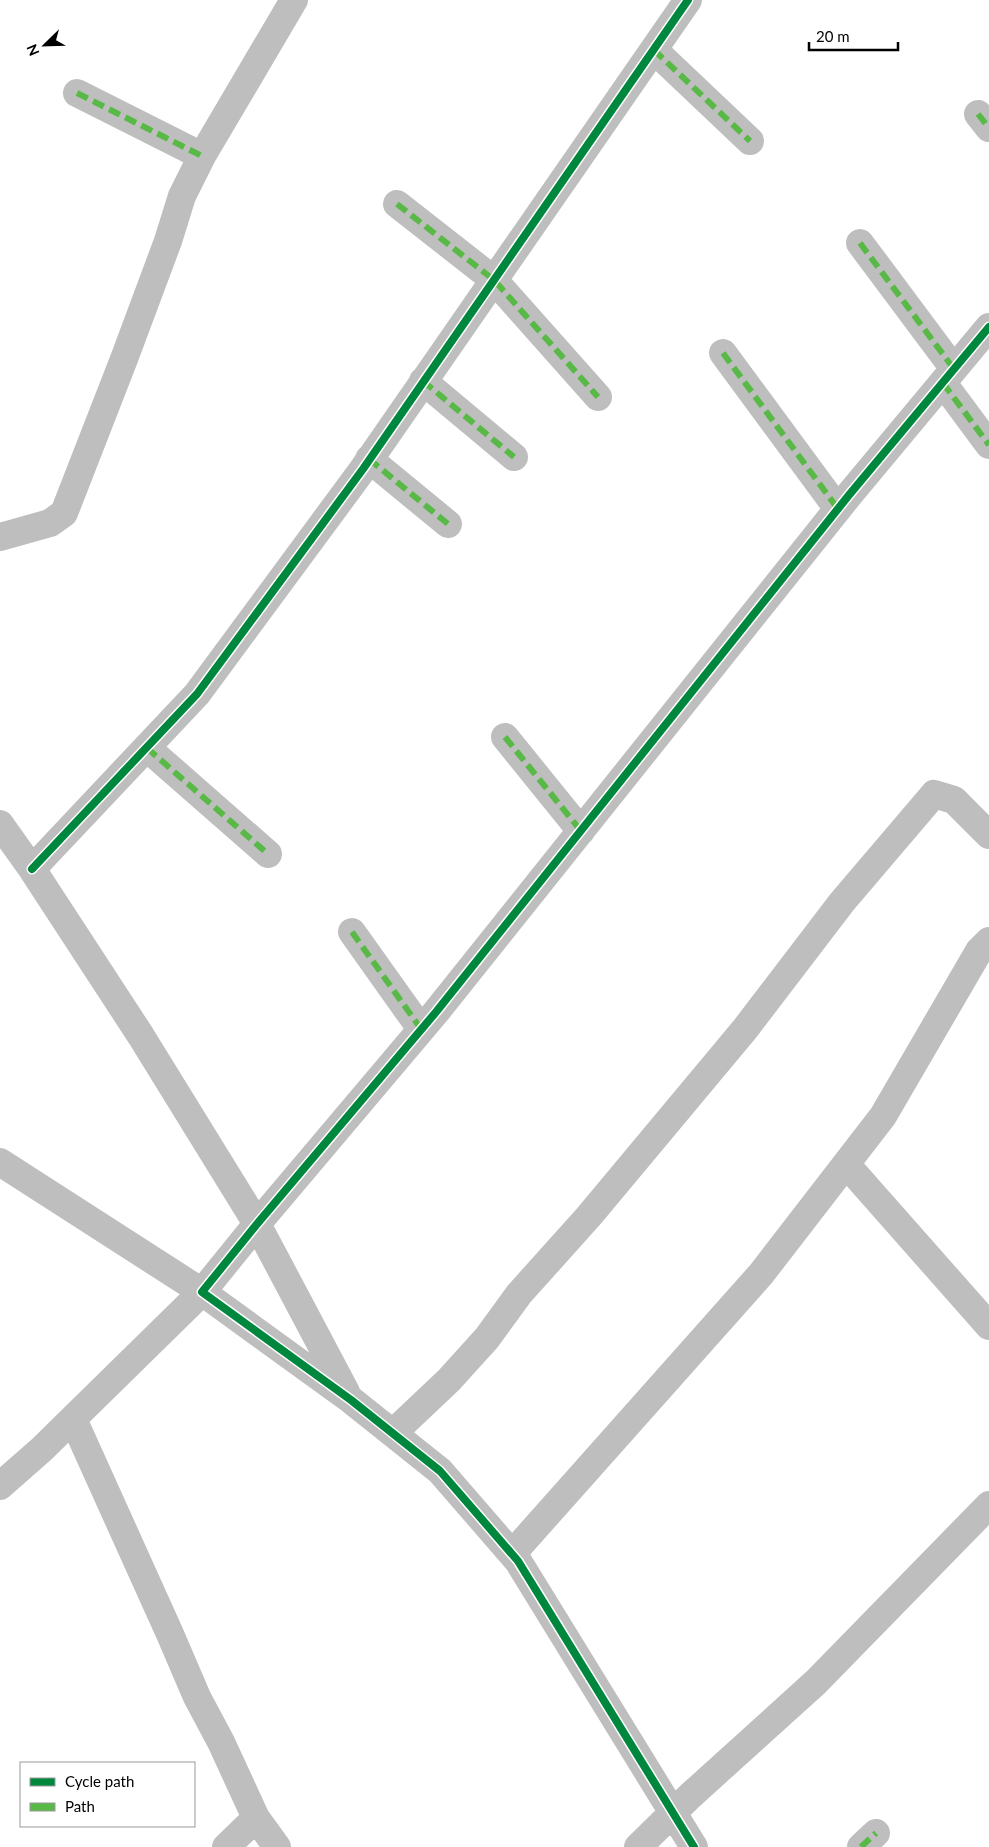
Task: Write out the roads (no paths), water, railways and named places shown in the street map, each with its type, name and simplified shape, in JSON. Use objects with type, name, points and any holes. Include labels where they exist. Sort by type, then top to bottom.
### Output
[{"type":"street","points":[[0,537],[50,524],[64,513],[128,350],[168,241],[182,196],[202,156],[294,0]]},
{"type":"street","points":[[32,869],[197,694],[369,459],[688,0]]},
{"type":"street","points":[[654,50],[750,141]]},
{"type":"street","points":[[77,93],[202,156]]},
{"type":"street","points":[[397,204],[494,280],[598,397]]},
{"type":"street","points":[[860,244],[949,376],[989,445]]},
{"type":"street","points":[[2,1480],[73,1419],[202,1292],[421,1029],[838,509],[989,327]]},
{"type":"street","points":[[723,353],[838,509]]},
{"type":"street","points":[[423,381],[514,457]]},
{"type":"street","points":[[369,459],[448,524]]},
{"type":"street","points":[[504,737],[581,831]]},
{"type":"street","points":[[147,748],[268,854]]},
{"type":"street","points":[[393,1433],[449,1380],[487,1338],[519,1294],[589,1216],[745,1029],[842,902],[934,794],[954,800],[989,835]]},
{"type":"street","points":[[0,824],[32,869],[141,1036],[257,1224],[349,1398]]},
{"type":"street","points":[[352,932],[421,1029]]},
{"type":"street","points":[[512,1554],[761,1274],[883,1116],[986,951]]},
{"type":"street","points":[[0,1162],[202,1292],[349,1398],[440,1471],[518,1561],[694,1847]]},
{"type":"street","points":[[846,1164],[989,1326]]},
{"type":"street","points":[[73,1419],[197,1697],[221,1742],[256,1818],[277,1847]]},
{"type":"street","points":[[638,1847],[816,1682],[989,1505]]},
{"type":"street","points":[[226,1847],[256,1818]]}]
